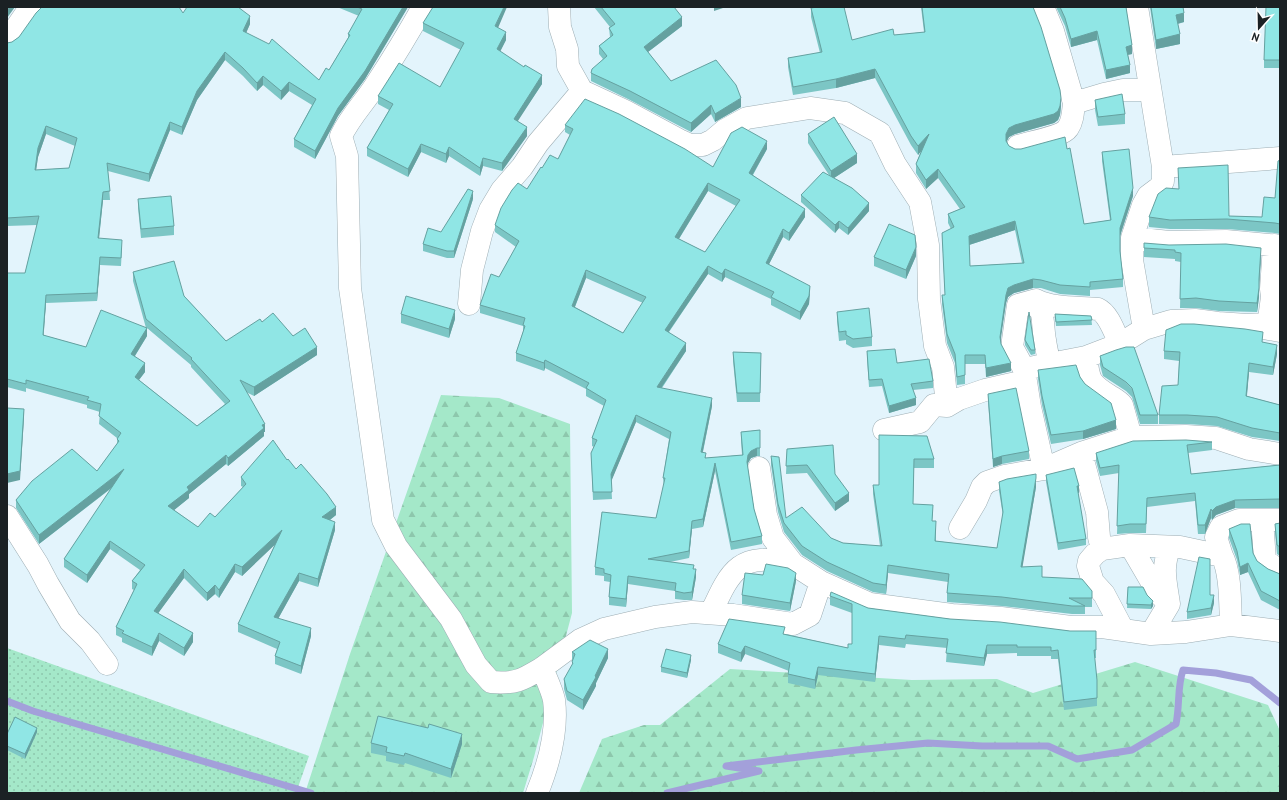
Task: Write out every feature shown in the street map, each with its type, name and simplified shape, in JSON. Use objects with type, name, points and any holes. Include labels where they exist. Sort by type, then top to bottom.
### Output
[{"type":"street","points":[[7,39],[26,12],[34,7]]},
{"type":"street","points":[[423,7],[374,87],[347,123],[341,136],[347,156],[350,288],[382,520],[396,546],[451,619],[476,665],[491,682],[507,683],[523,679],[542,668],[580,640],[604,629],[655,617],[692,612],[751,617],[766,621],[793,624],[810,615],[820,582]]},
{"type":"street","points":[[558,7],[560,27],[567,49],[568,66],[582,91],[626,111],[690,145],[703,145],[713,140],[725,130],[747,118],[810,108],[845,113],[880,133],[895,164],[920,202],[928,245],[929,299],[935,346],[943,367],[947,406]]},
{"type":"street","points":[[1018,146],[1061,134],[1068,128],[1072,119],[1074,103],[1043,7]]},
{"type":"street","points":[[1137,7],[1164,167],[1163,181],[1160,187],[1148,196],[1143,205],[1132,238],[1132,260],[1144,329]]},
{"type":"street","points":[[1074,103],[1123,90],[1150,90]]},
{"type":"street","points":[[469,304],[472,270],[482,231],[490,210],[502,190],[522,167],[538,143],[582,91]]},
{"type":"street","points":[[1164,167],[1280,158]]},
{"type":"street","points":[[1132,238],[1169,242],[1226,241],[1277,246],[1271,289],[1275,311],[1265,324],[1247,325]]},
{"type":"street","points":[[1018,304],[1036,300],[1044,304],[1098,309],[1106,316],[1120,344]]},
{"type":"street","points":[[1018,304],[1031,304],[1038,307],[1041,312],[1044,339],[1050,365]]},
{"type":"street","points":[[1018,304],[1012,347],[1024,376],[1044,469]]},
{"type":"street","points":[[884,430],[920,422],[934,405],[947,406],[959,399],[1024,376],[1050,365],[1086,357],[1120,344],[1144,329],[1171,321],[1182,320],[1247,325],[1280,331]]},
{"type":"street","points":[[1086,357],[1089,376],[1093,384],[1120,402],[1122,405],[1131,437]]},
{"type":"street","points":[[960,528],[976,501],[982,487],[987,482],[1004,476],[1044,469],[1081,453],[1131,437],[1186,436],[1216,438],[1250,449],[1280,454]]},
{"type":"street","points":[[1081,453],[1097,512],[1099,537],[1102,549]]},
{"type":"street","points":[[759,468],[766,515],[773,538],[793,564],[820,582],[870,604],[952,616],[1001,618],[1071,627],[1102,627],[1151,634],[1186,632],[1231,625],[1280,631]]},
{"type":"street","points":[[7,516],[38,564],[70,621],[90,641],[107,664]]},
{"type":"street","points":[[1231,625],[1226,563],[1216,538],[1220,527],[1239,520],[1271,520],[1265,560],[1280,570]]},
{"type":"street","points":[[1130,546],[1158,593],[1169,604]]},
{"type":"street","points":[[1123,630],[1104,594],[1093,582],[1088,566],[1089,561],[1095,554],[1102,549],[1130,546],[1180,547],[1222,556]]},
{"type":"street","points":[[1143,570],[1162,547]]},
{"type":"street","points":[[1151,634],[1169,604],[1164,571],[1166,558],[1162,547]]},
{"type":"street","points":[[711,613],[722,589],[732,574],[745,564],[759,560],[779,561],[793,564]]},
{"type":"street","points":[[537,793],[552,742],[555,717],[554,699],[542,668]]},
{"type":"green space","points":[[441,395],[499,398],[570,424],[572,613],[523,793],[305,793],[350,654]]},
{"type":"green space","points":[[7,648],[309,756],[296,793],[7,793]]},
{"type":"green space","points":[[1135,662],[1268,705],[1280,731],[1280,793],[579,793],[602,739],[644,725],[660,725],[730,669],[912,680],[997,679],[1033,693]]},
{"type":"building","points":[[42,7],[179,7],[183,13],[187,7],[238,7],[250,16],[243,31],[269,44],[272,39],[319,80],[326,68],[329,70],[350,35],[348,34],[362,9],[357,7],[403,7],[365,71],[338,108],[315,151],[294,139],[316,99],[289,82],[281,91],[263,76],[257,83],[225,52],[197,91],[182,127],[170,122],[149,174],[107,163],[110,191],[103,192],[98,238],[122,240],[121,258],[100,257],[97,293],[46,295],[43,335],[86,347],[101,310],[147,328],[131,354],[145,363],[135,377],[197,426],[230,401],[191,359],[192,358],[146,319],[133,272],[174,261],[184,296],[226,341],[260,319],[262,322],[273,313],[293,336],[305,328],[317,347],[254,387],[240,380],[265,424],[262,425],[264,428],[228,458],[226,455],[187,487],[189,490],[168,506],[198,527],[210,513],[215,517],[246,484],[241,477],[273,440],[287,460],[288,459],[296,469],[301,464],[327,494],[336,507],[322,517],[335,522],[318,579],[299,573],[274,617],[311,628],[301,666],[275,656],[280,642],[238,624],[282,530],[242,567],[235,564],[219,590],[215,585],[207,593],[184,569],[154,611],[193,633],[184,648],[159,633],[152,647],[122,633],[124,631],[116,627],[137,584],[132,581],[145,565],[110,541],[87,575],[64,559],[124,469],[39,535],[16,500],[32,481],[72,449],[97,471],[119,441],[117,439],[121,433],[99,416],[101,404],[87,400],[89,397],[26,380],[26,384],[7,379],[7,273],[25,273],[39,216],[7,218],[7,43],[12,42],[19,37]],"holes":[[[46,126],[77,138],[69,168],[35,170],[38,148]]]},
{"type":"building","points":[[433,7],[504,7],[495,26],[506,32],[497,49],[524,67],[525,65],[542,75],[514,119],[527,127],[502,163],[483,158],[480,168],[449,147],[446,154],[421,144],[408,169],[367,148],[393,104],[378,96],[399,63],[440,87],[464,43],[423,23]]},
{"type":"building","points":[[601,7],[674,7],[682,17],[644,47],[671,81],[716,60],[736,85],[741,98],[715,114],[711,105],[691,123],[630,91],[591,73],[592,69],[607,56],[599,46],[613,35],[609,28],[615,24]]},
{"type":"building","points":[[844,7],[852,40],[893,29],[894,35],[925,32],[922,7],[1033,7],[1041,27],[1060,90],[1060,106],[1058,111],[1054,114],[1009,128],[1006,134],[1006,141],[1009,146],[1015,149],[1021,149],[1065,137],[1067,149],[1070,148],[1084,224],[1111,220],[1102,152],[1129,149],[1133,188],[1120,228],[1120,251],[1123,279],[1090,282],[1090,287],[1060,285],[1033,279],[1008,288],[1000,337],[1001,344],[1011,363],[986,368],[985,355],[965,355],[965,375],[957,377],[955,354],[947,334],[942,295],[945,295],[942,233],[954,227],[948,214],[965,207],[938,169],[926,180],[916,164],[929,134],[918,146],[911,136],[875,69],[836,79],[793,87],[788,58],[822,52],[811,8]],"holes":[[[1015,221],[1024,263],[970,266],[969,236]]]},
{"type":"building","points":[[1060,7],[1126,7],[1132,45],[1126,47],[1130,65],[1106,70],[1097,31],[1071,39]]},
{"type":"building","points":[[1151,7],[1183,7],[1184,13],[1176,15],[1180,34],[1156,40]]},
{"type":"building","points":[[1266,7],[1280,7],[1280,60],[1264,60]]},
{"type":"building","points":[[1122,94],[1125,114],[1098,117],[1095,100]]},
{"type":"building","points":[[585,99],[619,114],[685,149],[713,167],[731,133],[742,127],[767,141],[749,173],[805,209],[789,233],[783,229],[766,263],[810,286],[809,296],[800,312],[771,297],[774,292],[725,269],[722,274],[708,266],[665,330],[686,343],[657,387],[712,398],[701,452],[706,453],[705,458],[743,455],[741,432],[760,430],[760,448],[751,451],[748,455],[747,462],[754,509],[762,536],[731,542],[715,463],[703,519],[692,521],[689,551],[648,559],[694,565],[693,569],[696,569],[692,592],[684,593],[675,591],[676,583],[628,576],[626,599],[609,597],[611,575],[604,573],[604,569],[595,567],[602,512],[656,518],[665,478],[663,478],[671,432],[636,415],[611,474],[612,492],[593,492],[591,453],[597,440],[592,438],[606,400],[586,388],[589,383],[545,360],[544,363],[516,353],[525,326],[523,325],[525,318],[480,305],[491,274],[499,277],[519,241],[495,225],[501,208],[518,183],[527,189],[550,155],[558,159],[573,129],[565,125]],"holes":[[[708,183],[740,200],[705,252],[675,237]],[[586,270],[646,297],[623,333],[572,306]]]},
{"type":"building","points":[[834,117],[857,154],[831,171],[808,134]]},
{"type":"building","points":[[1280,160],[1280,224],[1227,219],[1170,220],[1149,217],[1158,194],[1166,188],[1179,189],[1178,168],[1228,165],[1229,216],[1262,217],[1264,197],[1275,198],[1278,161]]},
{"type":"building","points":[[823,172],[852,188],[869,203],[848,228],[839,221],[835,225],[801,195]]},
{"type":"building","points":[[468,189],[473,191],[454,251],[447,251],[423,244],[428,228],[441,232]]},
{"type":"building","points":[[171,196],[174,226],[141,229],[138,199]]},
{"type":"building","points":[[889,224],[915,235],[916,247],[906,270],[874,257]]},
{"type":"building","points":[[1144,243],[1169,245],[1226,244],[1261,248],[1257,303],[1196,298],[1180,299],[1181,253],[1175,252],[1175,250],[1144,248]]},
{"type":"building","points":[[406,296],[455,310],[449,329],[401,314]]},
{"type":"building","points":[[869,308],[872,337],[853,339],[846,335],[846,331],[839,332],[837,312]]},
{"type":"building","points":[[1029,312],[1035,350],[1031,350],[1025,340]]},
{"type":"building","points":[[1055,314],[1091,316],[1092,320],[1056,322]]},
{"type":"building","points":[[1181,324],[1194,324],[1263,332],[1262,342],[1277,345],[1273,367],[1249,363],[1246,396],[1280,405],[1280,433],[1252,428],[1217,417],[1159,415],[1162,386],[1178,385],[1180,352],[1164,351],[1166,330]]},
{"type":"building","points":[[1126,347],[1134,347],[1158,415],[1140,415],[1132,388],[1126,382],[1103,367],[1100,356]]},
{"type":"building","points":[[895,349],[897,363],[929,359],[933,381],[911,384],[916,398],[889,406],[882,379],[869,380],[867,351]]},
{"type":"building","points":[[733,352],[761,353],[760,393],[737,393]]},
{"type":"building","points":[[1076,365],[1080,377],[1085,384],[1111,403],[1116,420],[1083,431],[1051,435],[1038,370]]},
{"type":"building","points":[[1016,388],[1029,451],[993,459],[988,394]]},
{"type":"building","points":[[7,408],[24,409],[20,471],[7,474]]},
{"type":"building","points":[[879,435],[927,436],[934,459],[914,459],[913,504],[933,505],[932,521],[936,521],[935,541],[997,548],[1003,512],[999,482],[1007,479],[1036,474],[1021,567],[1042,566],[1042,577],[1082,579],[1092,591],[1092,598],[1069,598],[1085,606],[1072,606],[1002,597],[947,593],[949,574],[888,565],[886,585],[873,583],[827,562],[802,546],[784,523],[778,504],[771,456],[779,457],[786,518],[802,507],[831,538],[843,543],[882,546],[873,485],[879,485]]},
{"type":"building","points":[[1186,440],[1212,442],[1187,445],[1191,474],[1280,465],[1280,499],[1235,500],[1216,507],[1212,511],[1211,509],[1205,525],[1198,525],[1195,493],[1147,498],[1146,524],[1117,526],[1119,465],[1100,468],[1096,453],[1133,441]]},
{"type":"building","points":[[833,445],[835,474],[849,493],[835,503],[807,465],[786,466],[787,449]]},
{"type":"building","points":[[1074,468],[1079,486],[1077,486],[1086,539],[1058,543],[1046,475]]},
{"type":"building","points":[[1280,523],[1280,547],[1277,545],[1275,524]]},
{"type":"building","points":[[1241,524],[1250,524],[1253,553],[1257,561],[1268,569],[1280,574],[1280,601],[1261,591],[1248,563],[1240,567],[1237,551],[1229,529]]},
{"type":"building","points":[[1199,557],[1210,559],[1210,595],[1214,595],[1211,608],[1187,612]]},
{"type":"building","points":[[766,564],[788,568],[796,573],[790,603],[742,595],[745,573],[763,575]]},
{"type":"building","points":[[1128,587],[1143,587],[1147,595],[1153,601],[1151,605],[1127,604]]},
{"type":"building","points":[[831,592],[868,608],[950,619],[1000,622],[1070,631],[1096,631],[1096,650],[1094,650],[1097,698],[1064,702],[1058,650],[1051,651],[1051,647],[987,645],[984,658],[946,653],[948,639],[906,635],[905,639],[879,636],[875,674],[818,667],[815,680],[788,674],[790,663],[745,646],[741,653],[718,644],[729,619],[785,627],[783,634],[848,648],[848,644],[852,644],[852,604],[830,596]]},
{"type":"building","points":[[590,640],[608,649],[595,676],[596,677],[583,700],[567,691],[564,679],[573,663],[575,654],[572,652]]},
{"type":"building","points":[[666,649],[691,655],[687,673],[661,667]]},
{"type":"building","points":[[378,716],[428,728],[429,724],[462,734],[451,769],[405,753],[404,756],[386,752],[387,747],[371,743]]},
{"type":"building","points":[[15,717],[37,728],[25,754],[7,746],[7,734]]},
{"type":"waterway","points":[[667,793],[759,771],[726,766],[928,743],[982,746],[1048,746],[1077,759],[1132,750],[1176,724],[1180,683],[1183,670],[1216,673],[1251,680],[1280,703]]},
{"type":"waterway","points":[[7,701],[33,711],[311,793]]}]
